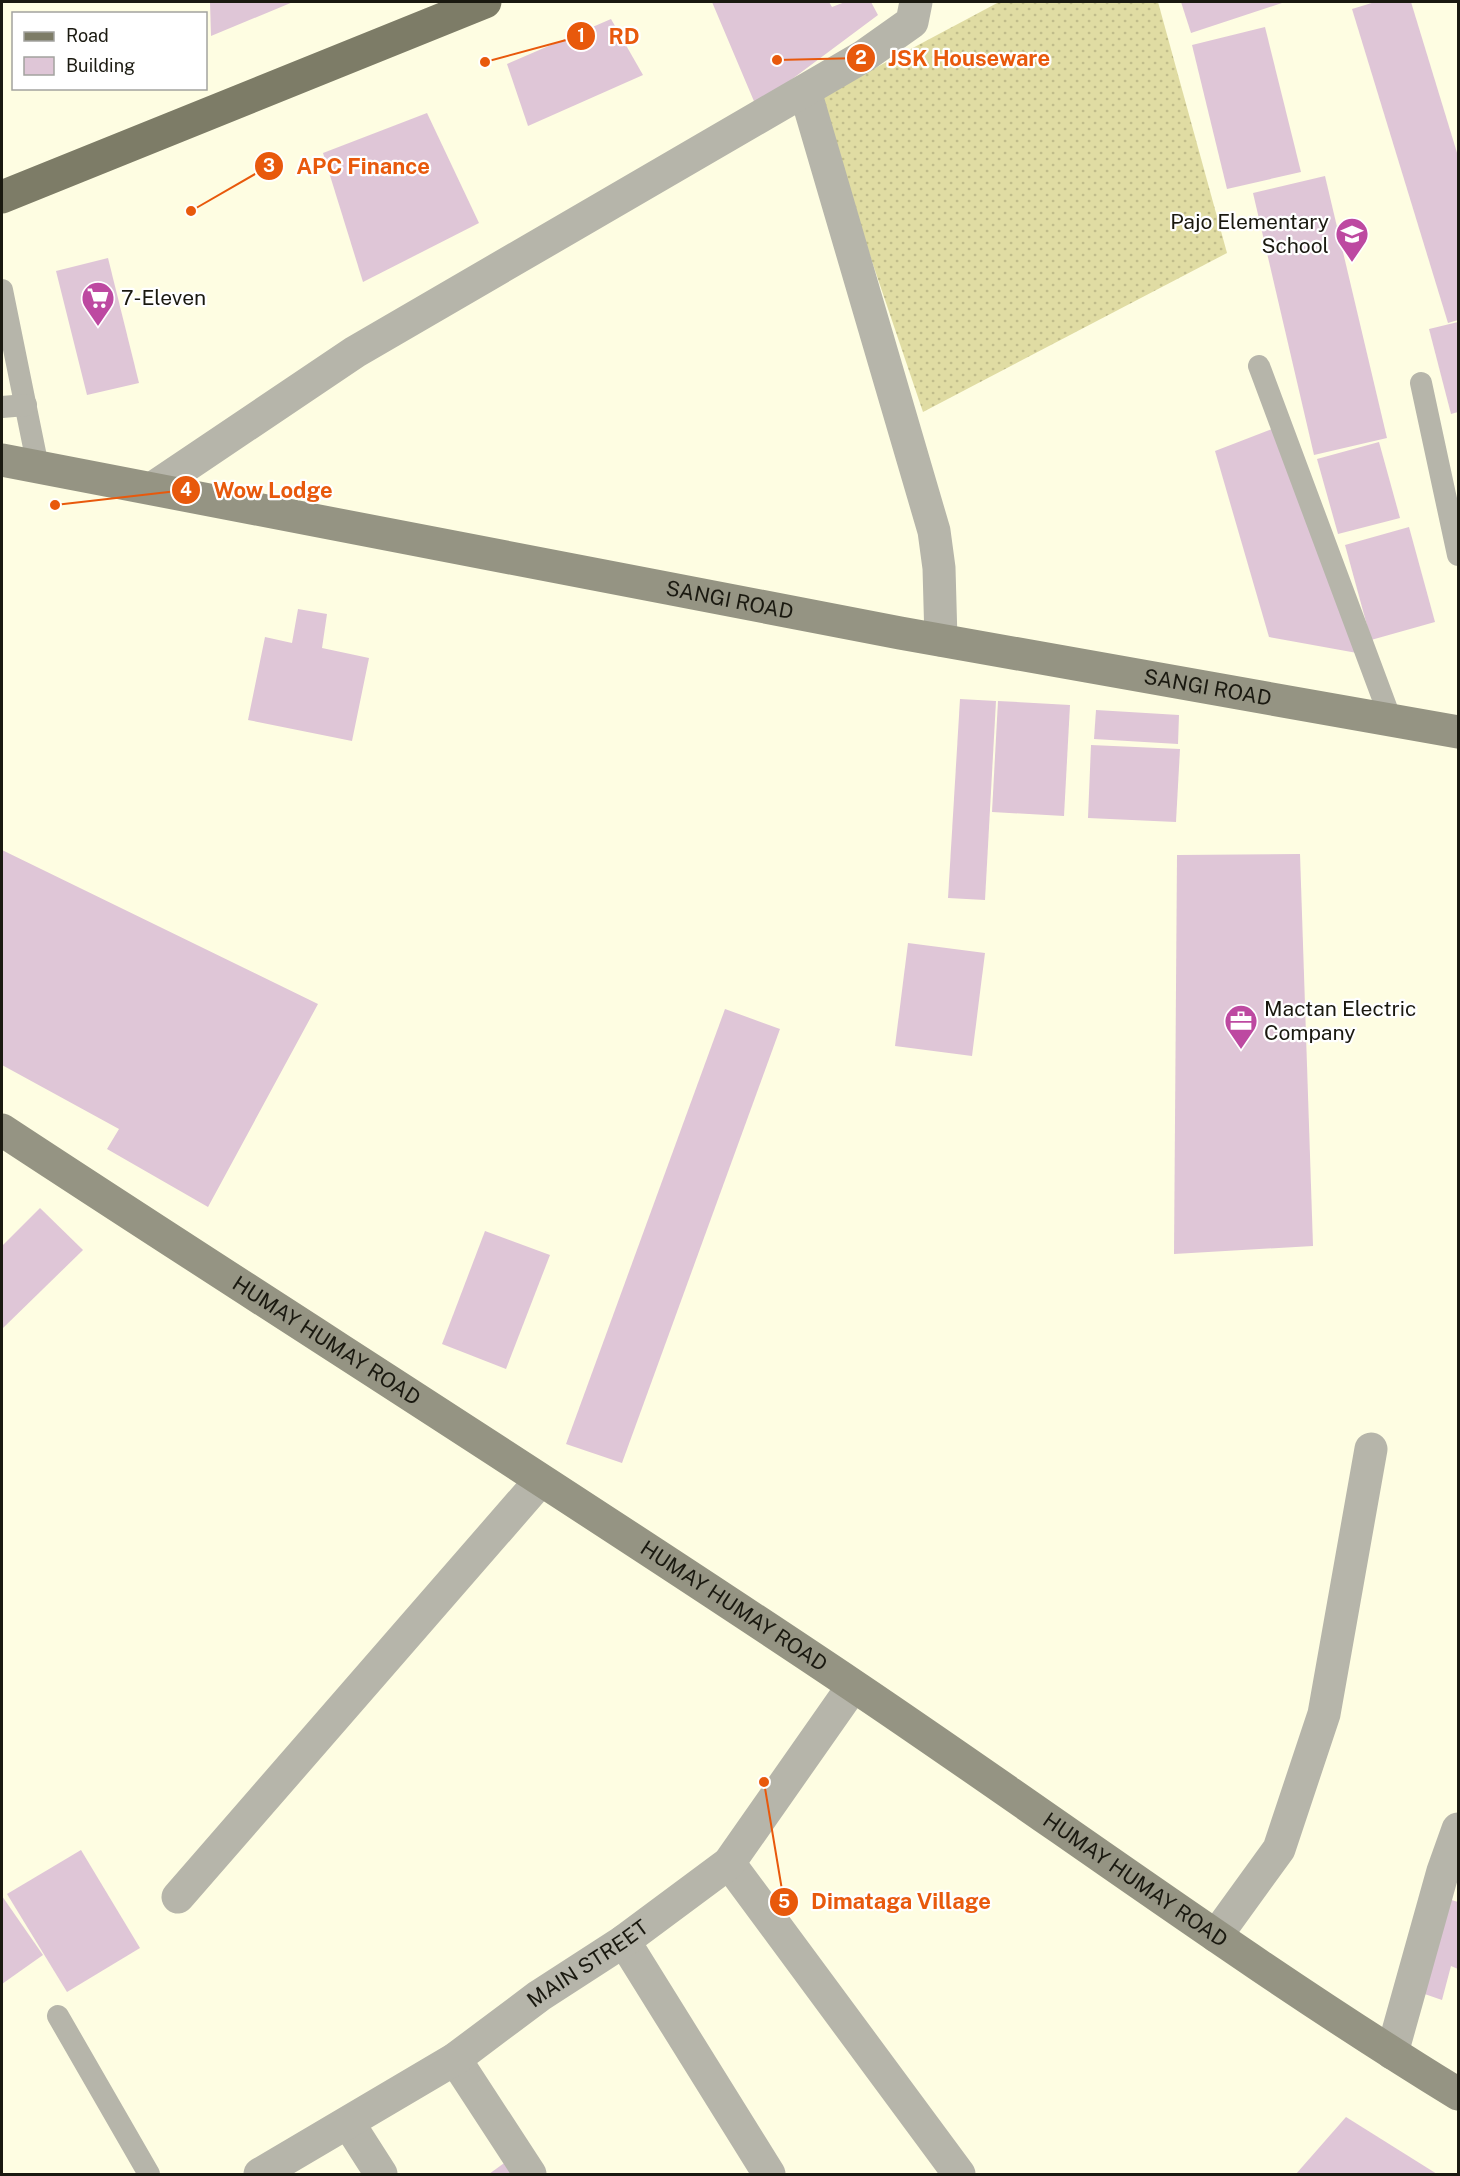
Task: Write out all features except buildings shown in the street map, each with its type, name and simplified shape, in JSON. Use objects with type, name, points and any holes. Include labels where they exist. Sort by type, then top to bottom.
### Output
[{"type":"main road","points":[[2,197],[485,2]]},
{"type":"street","points":[[153,488],[355,352],[805,91],[912,22],[916,2]]},
{"type":"street","points":[[805,91],[934,531],[939,568],[941,640]]},
{"type":"street","name":"SANGI ROAD","points":[[2,460],[941,640],[1458,732]]},
{"type":"street","name":"HUMAY HUMAY ROAD","points":[[2,1130],[853,1686],[1216,1936],[1458,2094]]},
{"type":"street","points":[[1216,1936],[1279,1849],[1324,1714],[1371,1449]]},
{"type":"street","points":[[178,1897],[540,1481]]},
{"type":"street","name":"MAIN STREET","points":[[260,2175],[455,2060],[539,1996],[624,1941],[729,1863],[853,1686]]},
{"type":"street","points":[[1392,2053],[1443,1871],[1458,1829]]},
{"type":"street","points":[[729,1863],[959,2175]]},
{"type":"street","points":[[624,1941],[769,2175]]},
{"type":"street","points":[[455,2060],[530,2175]]},
{"type":"street","points":[[349,2124],[381,2175]]},
{"type":"lane","points":[[2,290],[38,467]]},
{"type":"lane","points":[[1258,366],[1391,720]]},
{"type":"lane","points":[[1421,383],[1458,555]]},
{"type":"lane","points":[[2,407],[26,405]]},
{"type":"lane","points":[[58,2016],[149,2175]]},
{"type":"shaded area","points":[[999,2],[1158,2],[1227,253],[923,412],[817,99]]},
{"type":"place","name":"JSK Houseware","points":[[777,60]]},
{"type":"place","name":"RD","points":[[485,62]]},
{"type":"place","name":"APC Finance","points":[[191,211]]},
{"type":"place","name":"Pajo Elementary School","points":[[1352,263]]},
{"type":"place","name":"7-Eleven","points":[[98,327]]},
{"type":"place","name":"Wow Lodge","points":[[55,505]]},
{"type":"place","name":"Mactan Electric Company","points":[[1241,1050]]},
{"type":"place","name":"Dimataga Village","points":[[764,1782]]}]
